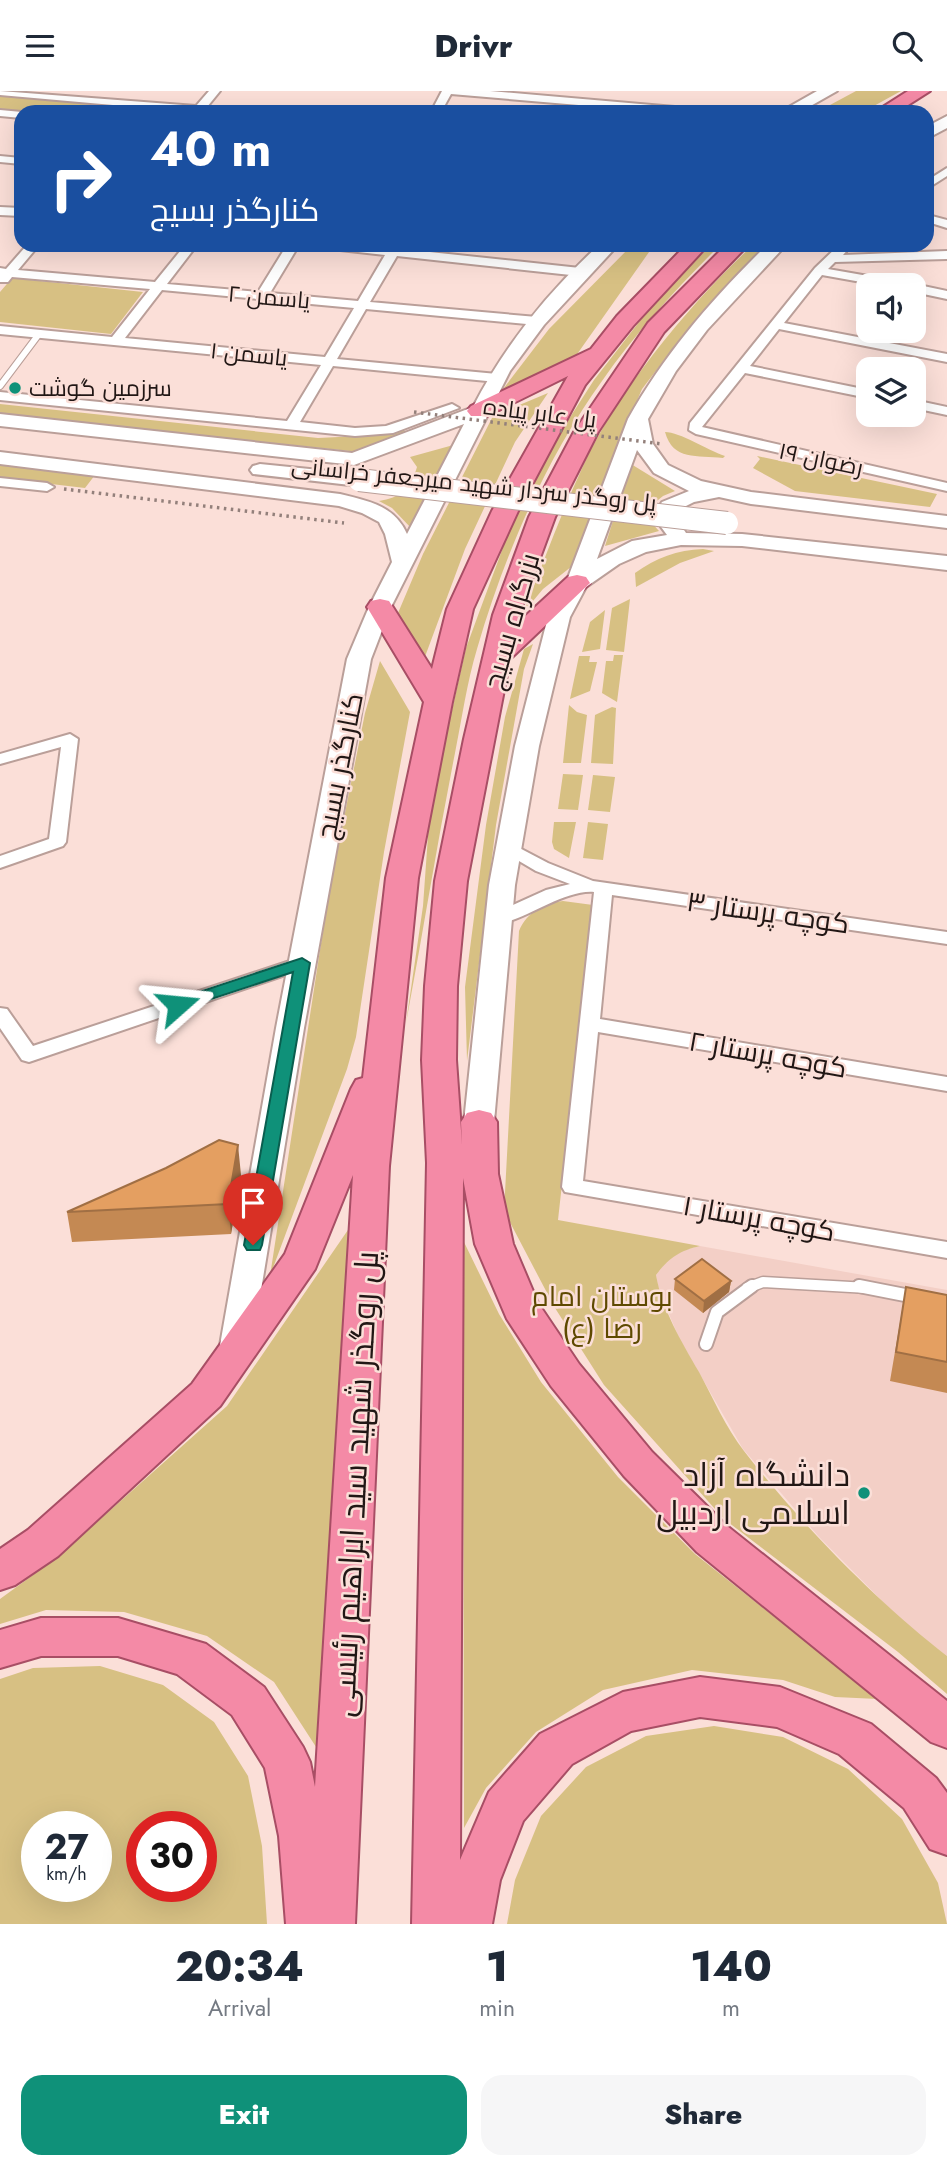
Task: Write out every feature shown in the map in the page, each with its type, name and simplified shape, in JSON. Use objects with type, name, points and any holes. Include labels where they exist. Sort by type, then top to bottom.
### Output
[{"type":"highway","points":[[896,105],[921,91]]},
{"type":"highway","points":[[661,281],[673,252]]},
{"type":"highway","name":"بزرگراه بسیج","points":[[385,1044],[402,878],[460,609],[505,511],[575,383],[661,281],[691,252]]},
{"type":"highway","name":"بزرگراه بسیج","points":[[436,1924],[445,1163],[439,1060],[441,986],[451,881],[478,739],[506,615],[542,517],[586,432],[656,328],[731,252]]},
{"type":"highway","points":[[479,411],[599,353]]},
{"type":"highway","points":[[497,656],[576,583]]},
{"type":"highway","points":[[380,607],[438,702]]},
{"type":"highway","points":[[0,1572],[43,1543],[205,1395],[235,1354],[302,1259],[385,1044]]},
{"type":"highway","name":"پل روگذر شهید سید ابراهیم رئیسی","points":[[331,1924],[370,1180],[385,1044]]},
{"type":"highway","points":[[479,1122],[480,1174],[494,1244],[521,1308],[565,1375],[638,1464],[712,1539],[947,1728]]},
{"type":"highway","points":[[0,1650],[41,1637],[118,1637],[190,1658],[248,1701],[287,1762],[302,1836],[310,1924]]},
{"type":"highway","points":[[468,1924],[476,1880],[505,1807],[556,1749],[623,1712],[700,1697],[780,1707],[855,1739],[920,1793],[947,1833]]},
{"type":"main road","points":[[802,105],[829,91]]},
{"type":"main road","name":"کنارگذر بسیج","points":[[235,1354],[302,963],[359,659],[380,607],[497,378],[537,321],[601,252]]},
{"type":"main road","points":[[479,1122],[498,919],[508,847],[527,746],[559,617],[576,583],[638,419],[691,334],[770,252]]},
{"type":"main road","points":[[360,471],[479,411]]},
{"type":"main road","points":[[638,419],[643,445],[662,469],[695,486],[715,492],[947,522]]},
{"type":"main road","points":[[0,420],[360,471],[381,467],[390,472],[394,485],[379,497],[340,500],[0,458]]},
{"type":"main road","name":"پل روگذر سردار شهید میرجعفر خراسانی","points":[[0,431],[360,471],[729,518],[947,550]]},
{"type":"main road","name":"پل روگذر سردار شهید میرجعفر خراسانی","points":[[0,443],[360,471]]},
{"type":"main road","points":[[681,539],[664,516],[668,506],[688,497],[715,492]]},
{"type":"main road","points":[[340,500],[368,508],[389,518],[397,529],[403,563]]},
{"type":"main road","name":"پل روگذر سردار شهید میرجعفر خراسانی","points":[[729,518],[947,538]]},
{"type":"main road","points":[[576,583],[611,559],[640,546],[681,539],[742,540],[947,563]]},
{"type":"street","points":[[203,105],[215,91]]},
{"type":"street","points":[[453,91],[556,96],[636,105]]},
{"type":"street","points":[[0,92],[135,105]]},
{"type":"street","points":[[0,284],[5,272],[26,252]]},
{"type":"street","points":[[116,341],[186,252]]},
{"type":"street","points":[[262,296],[289,252]]},
{"type":"street","points":[[292,425],[393,252],[580,272]]},
{"type":"street","points":[[838,252],[819,271],[742,368],[856,392]]},
{"type":"street","points":[[830,259],[947,255]]},
{"type":"street","points":[[819,271],[856,278]]},
{"type":"street","name":"یاسمن ۲","points":[[5,272],[537,321]]},
{"type":"street","points":[[926,291],[947,295]]},
{"type":"street","points":[[777,325],[947,358]]},
{"type":"street","name":"یاسمن ۱","points":[[0,330],[497,378]]},
{"type":"street","name":"رضوان ۱۹","points":[[742,368],[695,426],[696,430],[947,487]]},
{"type":"street","points":[[0,396],[374,432],[388,430],[452,408]]},
{"type":"street","points":[[926,407],[947,411]]},
{"type":"street","points":[[0,482],[47,487]]},
{"type":"street","points":[[0,759],[70,739],[57,842],[0,862]]},
{"type":"street","points":[[508,847],[542,867],[597,887]]},
{"type":"street","points":[[498,919],[552,894],[597,887]]},
{"type":"street","points":[[590,1024],[597,887]]},
{"type":"street","name":"کوچه پرستار ۳","points":[[597,887],[947,938]]},
{"type":"street","points":[[0,1014],[29,1055],[302,963]]},
{"type":"street","name":"کوچه پرستار ۲","points":[[590,1024],[947,1084]]},
{"type":"street","name":"کوچه پرستار ۱","points":[[590,1024],[572,1187],[947,1250]]},
{"type":"lane","points":[[0,386],[39,334]]},
{"type":"lane","points":[[706,1344],[717,1312],[745,1289],[763,1282],[857,1286],[921,1298]]},
{"type":"path","name":"پل عابر پیاده","points":[[414,412],[662,445]]},
{"type":"path","points":[[47,487],[397,529]]},
{"type":"shaded area","name":"دانشگاه آزاد اسلامی اردبیل","points":[[700,1246],[947,1290],[947,1656],[905,1624],[819,1537],[743,1449],[680,1340],[659,1291],[656,1275],[668,1259],[684,1250]]},
{"type":"green space","points":[[856,91],[901,91],[876,105],[830,105]]},
{"type":"green space","points":[[0,96],[106,105],[14,105],[14,111],[0,111]]},
{"type":"green space","points":[[625,252],[649,252],[573,360],[497,397],[549,329]]},
{"type":"green space","points":[[704,252],[713,252],[643,328],[581,411],[545,476],[513,544],[470,674],[406,1023],[423,906],[430,808],[466,648],[508,534],[549,450],[594,380],[650,308]]},
{"type":"green space","points":[[746,252],[760,252],[688,329],[642,389],[613,457],[576,563],[543,589],[523,613],[584,464],[616,406],[659,347]]},
{"type":"green space","points":[[12,278],[143,292],[111,334],[0,322],[0,292]]},
{"type":"green space","points":[[548,393],[515,442],[465,549],[423,662],[398,613],[423,554],[493,416]]},
{"type":"green space","points":[[0,404],[318,438],[359,436],[401,429],[412,434],[359,452],[0,414]]},
{"type":"green space","points":[[665,432],[725,456],[687,455],[674,448]]},
{"type":"green space","points":[[457,444],[411,528],[392,508],[379,501],[399,494],[408,486],[417,467],[410,457]]},
{"type":"green space","points":[[757,456],[937,494],[930,507],[795,491],[753,468],[760,459]]},
{"type":"green space","points":[[0,464],[95,475],[85,488],[0,478]]},
{"type":"green space","points":[[631,464],[675,491],[663,496],[648,508],[649,520],[659,531],[605,546]]},
{"type":"green space","points":[[703,549],[714,551],[680,563],[636,587],[635,573],[651,563],[676,553]]},
{"type":"green space","points":[[630,599],[624,652],[606,650],[612,608]]},
{"type":"green space","points":[[605,610],[600,649],[582,652],[590,622]]},
{"type":"green space","points":[[533,644],[524,669],[496,825],[467,1061],[465,987],[486,825],[505,717],[524,649]]},
{"type":"green space","points":[[614,655],[623,655],[617,702],[602,693],[606,661],[613,661]]},
{"type":"green space","points":[[579,656],[590,656],[589,662],[597,662],[590,691],[570,699]]},
{"type":"green space","points":[[380,661],[410,712],[384,852],[356,1037],[347,1069],[270,1276],[328,898],[365,713]]},
{"type":"green space","points":[[569,705],[577,712],[587,715],[581,763],[563,763]]},
{"type":"green space","points":[[612,707],[616,708],[613,764],[591,763],[595,715]]},
{"type":"green space","points":[[563,774],[583,775],[578,810],[558,809]]},
{"type":"green space","points":[[593,775],[615,777],[610,812],[588,810]]},
{"type":"green space","points":[[554,822],[576,822],[569,858],[554,849]]},
{"type":"green space","points":[[588,822],[608,824],[603,860],[583,858]]},
{"type":"green space","name":"بوستان امام رضا (ع)","points":[[563,901],[593,905],[558,1220],[700,1246],[675,1256],[656,1275],[673,1325],[726,1423],[737,1442],[814,1533],[893,1611],[947,1656],[947,1694],[898,1652],[724,1519],[604,1385],[555,1308],[504,1211],[519,931],[522,924],[537,910]]},
{"type":"green space","points":[[350,1227],[318,1750],[274,1682],[207,1636],[124,1612],[46,1610],[0,1624],[0,1599],[59,1556],[227,1406]]},
{"type":"green space","points":[[463,1240],[499,1314],[541,1382],[618,1477],[695,1554],[878,1699],[835,1697],[783,1680],[692,1670],[603,1690],[536,1732],[486,1788],[464,1828]]},
{"type":"green space","points":[[100,1666],[163,1685],[214,1722],[248,1776],[262,1846],[267,1924],[0,1924],[0,1679],[33,1668]]},
{"type":"green space","points":[[714,1726],[783,1737],[848,1769],[902,1819],[938,1883],[947,1924],[507,1924],[515,1880],[541,1816],[586,1767],[646,1736]]},
{"type":"building","points":[[219,1140],[238,1145],[228,1204],[67,1212],[166,1168]]},
{"type":"building","points":[[702,1259],[731,1281],[704,1301],[675,1279]]},
{"type":"building","points":[[906,1287],[947,1295],[947,1362],[896,1352]]},
{"type":"place","name":"سرزمین گوشت","points":[[15,388]]},
{"type":"place","name":"دانشگاه آزاد اسلامی اردبیل","points":[[864,1493]]},
{"type":"route","points":[[178,1005],[302,963],[253,1245]]}]
